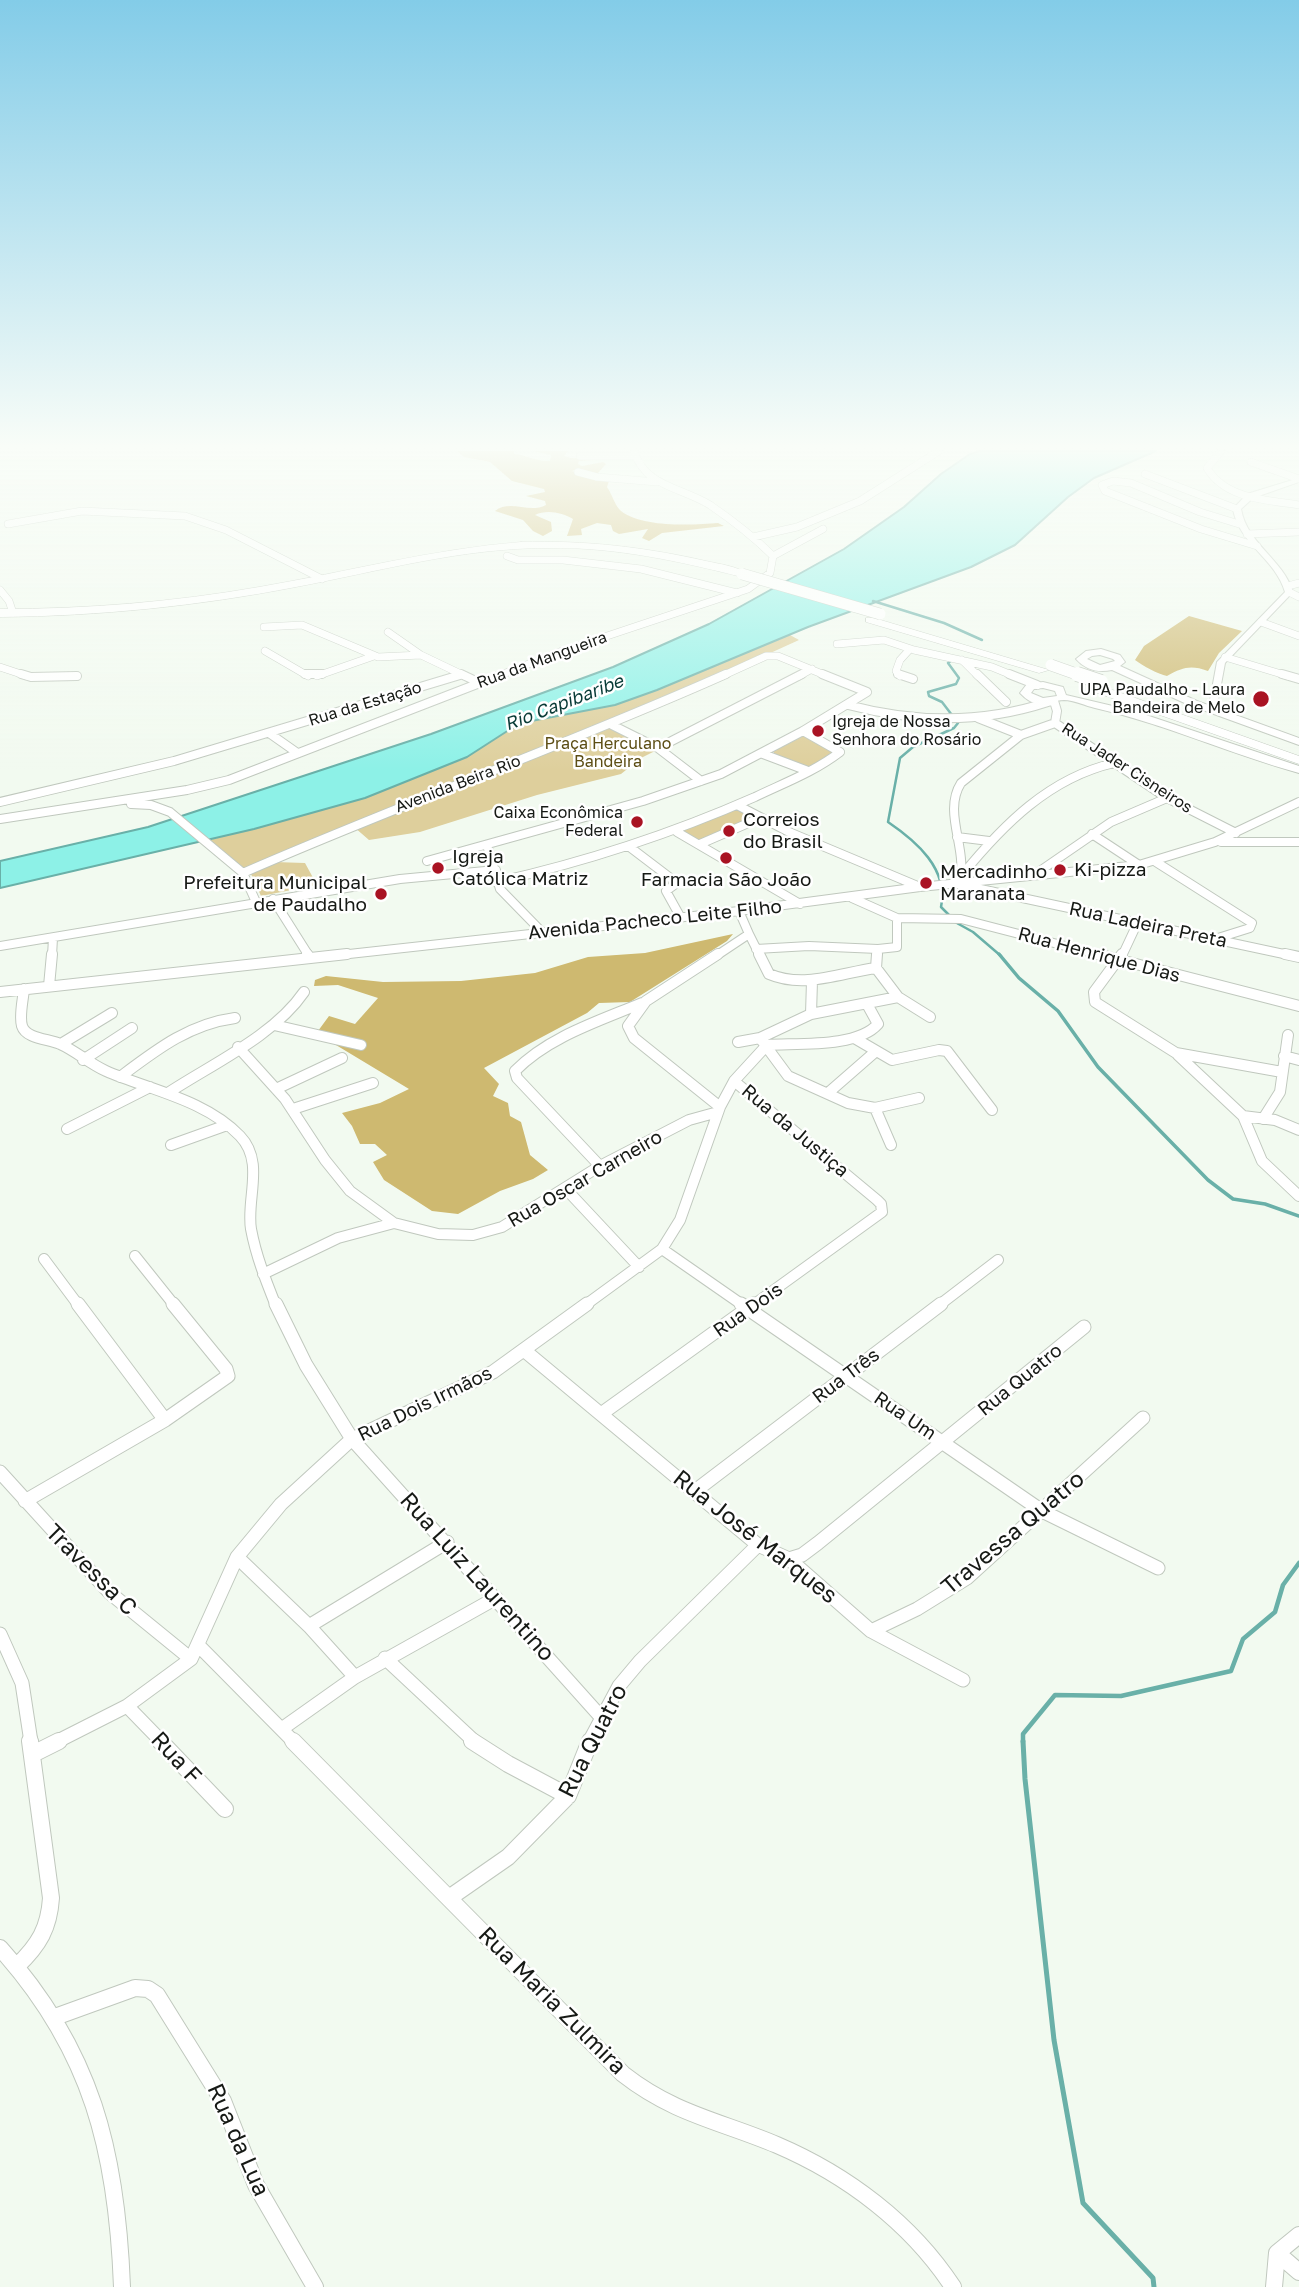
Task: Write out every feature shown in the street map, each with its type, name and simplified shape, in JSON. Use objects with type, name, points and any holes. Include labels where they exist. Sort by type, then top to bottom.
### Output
[{"type":"highway","points":[[6,613],[101,610],[172,603],[322,579],[425,558]]},
{"type":"highway","points":[[0,621],[89,620],[198,610],[273,598],[415,567],[493,558]]},
{"type":"highway","points":[[607,558],[680,562]]},
{"type":"highway","points":[[669,558],[1047,667],[1299,760]]},
{"type":"highway","points":[[1097,685],[1299,751]]},
{"type":"main road","points":[[1090,667],[1082,662],[1082,657],[1101,652],[1119,660],[1114,667]]},
{"type":"main road","points":[[1054,687],[1090,667],[1114,667],[1213,711],[1299,742]]},
{"type":"main road","points":[[1054,700],[1062,692],[1054,687],[1037,685],[1025,690],[1027,696],[1155,720],[1299,770]]},
{"type":"street","points":[[280,558],[322,579]]},
{"type":"street","points":[[512,558],[563,560],[641,569],[737,593]]},
{"type":"street","name":"Rua da Mangueira","points":[[204,787],[582,644],[737,593],[767,578],[774,558]]},
{"type":"street","points":[[1265,558],[1289,589],[1299,597]]},
{"type":"street","points":[[1213,711],[1217,670],[1225,657],[1261,622],[1289,589],[1299,583]]},
{"type":"street","points":[[0,590],[9,601],[6,613]]},
{"type":"street","points":[[1261,622],[1299,636]]},
{"type":"street","points":[[264,627],[302,625],[374,656],[388,658],[421,655]]},
{"type":"street","points":[[387,632],[421,655],[480,683]]},
{"type":"street","points":[[836,644],[881,639],[910,649],[960,658],[1003,670],[1037,685]]},
{"type":"street","points":[[910,649],[900,660],[897,671],[901,677],[913,680]]},
{"type":"street","points":[[265,651],[309,676],[374,656]]},
{"type":"street","name":"Avenida Beira Rio","points":[[243,873],[362,821],[612,724],[766,656],[778,656],[862,688],[867,693],[848,705]]},
{"type":"street","points":[[1225,657],[1299,679]]},
{"type":"street","points":[[960,658],[1006,702]]},
{"type":"street","points":[[0,667],[31,677],[77,676]]},
{"type":"street","points":[[658,748],[812,669]]},
{"type":"street","name":"Rua da Estação","points":[[0,802],[74,788],[184,759],[460,674]]},
{"type":"street","points":[[427,860],[643,801],[701,781],[763,754],[848,705],[907,719],[948,720],[1027,708],[1054,700],[1057,711],[1055,723],[1021,735],[961,782],[954,800],[957,837],[951,882]]},
{"type":"street","points":[[975,717],[1021,735]]},
{"type":"street","name":"Rua Jader Cisneiros","points":[[1055,723],[1167,798],[1236,833]]},
{"type":"street","points":[[612,724],[658,748],[701,781]]},
{"type":"street","points":[[496,882],[567,867],[677,832],[808,771],[840,752],[803,731]]},
{"type":"street","points":[[269,733],[296,752]]},
{"type":"street","points":[[763,754],[808,771]]},
{"type":"street","points":[[951,882],[989,841],[1070,778],[1114,763]]},
{"type":"street","points":[[167,811],[180,798],[204,787]]},
{"type":"street","points":[[0,819],[204,787]]},
{"type":"street","points":[[74,788],[85,806]]},
{"type":"street","points":[[1032,876],[1092,834],[1124,816],[1167,798]]},
{"type":"street","name":"Avenida Pacheco Leite Filho","points":[[0,992],[681,918],[852,898],[951,882],[1139,865],[1215,842],[1299,802]]},
{"type":"street","points":[[97,803],[151,804],[167,811],[243,873],[256,902]]},
{"type":"street","points":[[737,805],[760,818],[920,887]]},
{"type":"street","points":[[700,844],[760,818]]},
{"type":"street","points":[[677,832],[800,904]]},
{"type":"street","points":[[1092,834],[1139,865]]},
{"type":"street","points":[[957,837],[989,841]]},
{"type":"street","points":[[1215,842],[1299,842]]},
{"type":"street","points":[[487,845],[496,870],[499,889],[542,932]]},
{"type":"street","points":[[631,848],[677,883],[666,890],[681,918]]},
{"type":"street","points":[[1156,862],[1252,923],[1250,928],[1216,939]]},
{"type":"street","points":[[0,946],[400,878],[496,870]]},
{"type":"street","name":"Rua Ladeira Preta","points":[[951,882],[1299,957]]},
{"type":"street","points":[[756,949],[809,946],[878,949],[897,947],[897,918],[852,898]]},
{"type":"street","points":[[273,899],[310,958]]},
{"type":"street","points":[[739,911],[770,976],[811,981],[877,968]]},
{"type":"street","name":"Rua Henrique Dias","points":[[897,918],[941,916],[961,919],[1299,1006]]},
{"type":"street","points":[[1137,924],[1119,961],[1094,992],[1094,1000],[1176,1053],[1243,1115],[1262,1161],[1299,1196]]},
{"type":"street","points":[[600,1166],[517,1078],[515,1071],[536,1055],[588,1026],[646,1001],[749,934]]},
{"type":"street","points":[[50,986],[53,938]]},
{"type":"street","points":[[878,949],[877,968],[898,997],[930,1017]]},
{"type":"street","points":[[811,981],[811,1014]]},
{"type":"street","points":[[24,989],[24,1031],[61,1044],[83,1059],[120,1077],[169,1093],[227,1125]]},
{"type":"street","points":[[169,1093],[274,1025],[293,1008],[304,992]]},
{"type":"street","points":[[734,1081],[763,1041],[811,1014],[898,997]]},
{"type":"street","points":[[646,1001],[631,1021],[630,1034],[719,1110]]},
{"type":"street","points":[[738,1042],[856,1040],[872,1033],[878,1024],[867,1004]]},
{"type":"street","points":[[61,1044],[112,1013]]},
{"type":"street","points":[[120,1077],[180,1035],[211,1021],[235,1018]]},
{"type":"street","points":[[274,1025],[361,1045]]},
{"type":"street","points":[[83,1059],[132,1028]]},
{"type":"street","points":[[1263,1118],[1280,1091],[1288,1035]]},
{"type":"street","points":[[856,1040],[892,1060],[939,1050],[949,1052],[992,1110]]},
{"type":"street","points":[[763,1041],[788,1076],[848,1103],[875,1108],[919,1098]]},
{"type":"street","name":"Rua Oscar Carneiro","points":[[238,1047],[293,1109],[337,1176],[360,1198],[394,1223],[438,1234],[473,1235],[502,1227],[600,1166],[689,1120],[719,1110]]},
{"type":"street","points":[[828,1093],[875,1052]]},
{"type":"street","points":[[1176,1053],[1282,1072]]},
{"type":"street","points":[[1284,1056],[1299,1060]]},
{"type":"street","points":[[276,1089],[342,1058]]},
{"type":"street","name":"Rua da Justiça","points":[[719,1110],[734,1081],[877,1200]]},
{"type":"street","points":[[293,1109],[373,1083]]},
{"type":"street","points":[[67,1129],[150,1087]]},
{"type":"street","points":[[875,1108],[891,1145]]},
{"type":"street","name":"Rua Dois Irmãos","points":[[33,1754],[127,1706],[191,1659],[237,1556],[281,1504],[352,1439],[472,1384],[525,1351],[662,1249],[680,1220],[719,1110]]},
{"type":"street","points":[[1243,1115],[1263,1118],[1299,1130]]},
{"type":"street","points":[[171,1145],[227,1125]]},
{"type":"street","name":"Rua Luiz Laurentino","points":[[227,1125],[243,1138],[254,1163],[248,1205],[263,1274],[318,1386],[352,1439],[601,1717]]},
{"type":"street","points":[[565,1188],[639,1267]]},
{"type":"street","name":"Rua Dois","points":[[601,1414],[878,1217],[883,1210],[877,1200]]},
{"type":"street","points":[[263,1274],[338,1238],[394,1223]]},
{"type":"street","name":"Rua Um","points":[[662,1249],[1042,1511],[1157,1568]]},
{"type":"street","points":[[25,1501],[165,1420],[226,1378],[227,1371],[222,1364],[135,1256]]},
{"type":"street","points":[[44,1259],[165,1420]]},
{"type":"street","name":"Rua Três","points":[[695,1491],[998,1260]]},
{"type":"street","name":"Rua Quatro","points":[[789,1559],[802,1555],[818,1544],[1084,1327]]},
{"type":"street","name":"Rua José Marques","points":[[525,1351],[758,1545],[789,1559],[871,1631],[963,1680]]},
{"type":"street","name":"Travessa Quatro","points":[[871,1631],[948,1592],[967,1578],[1143,1418]]},
{"type":"street","name":"Travessa C","points":[[0,1472],[110,1593],[191,1659]]},
{"type":"street","points":[[309,1626],[447,1542]]},
{"type":"street","name":"Rua Quatro","points":[[449,1898],[508,1857],[568,1796],[601,1717],[611,1697],[629,1673],[758,1545]]},
{"type":"street","points":[[237,1556],[309,1626],[355,1677]]},
{"type":"street","points":[[284,1728],[385,1658],[496,1598]]},
{"type":"street","points":[[0,1634],[22,1683],[33,1754],[50,1913],[44,1938],[17,1966]]},
{"type":"street","name":"Rua Maria Zulmira","points":[[198,1645],[284,1728],[323,1773],[623,2074],[639,2087],[676,2108],[779,2146],[848,2185],[916,2239],[953,2287]]},
{"type":"street","points":[[385,1658],[465,1736],[496,1757],[568,1796]]},
{"type":"street","name":"Rua F","points":[[127,1706],[225,1809]]},
{"type":"street","points":[[0,1948],[55,2017],[78,2062],[107,2150],[118,2206],[122,2287]]},
{"type":"street","name":"Rua da Lua","points":[[55,2017],[135,1988],[148,1989],[157,1995],[177,2023],[223,2101],[256,2185],[315,2287]]},
{"type":"street","points":[[1274,2287],[1277,2253],[1299,2235]]},
{"type":"street","points":[[1277,2253],[1299,2272]]},
{"type":"green space","points":[[790,635],[799,640],[612,725],[243,873],[206,841],[365,798],[467,757],[526,722],[615,705]]},
{"type":"green space","name":"Praça Herculano Bandeira","points":[[611,727],[657,750],[641,758],[621,774],[537,795],[420,832],[369,840],[354,827]]},
{"type":"green space","points":[[800,734],[807,735],[836,753],[807,768],[774,756],[774,751]]},
{"type":"green space","points":[[737,805],[760,818],[700,844],[677,832]]},
{"type":"green space","points":[[274,862],[305,863],[317,885],[261,896],[251,874]]},
{"type":"shaded area","points":[[1189,616],[1242,631],[1219,653],[1208,671],[1187,668],[1167,676],[1135,660],[1144,646]]},
{"type":"shaded area","points":[[733,934],[727,941],[630,1002],[599,1003],[587,1013],[484,1068],[499,1084],[493,1096],[508,1103],[510,1116],[521,1122],[530,1155],[548,1170],[533,1179],[500,1191],[458,1214],[432,1211],[384,1180],[373,1162],[387,1155],[375,1144],[360,1144],[352,1126],[342,1113],[380,1103],[409,1089],[331,1042],[318,1031],[329,1016],[355,1024],[378,998],[338,985],[314,986],[315,980],[326,976],[383,982],[461,981],[535,973],[588,957],[645,953]]},
{"type":"water","name":"Rio Capibaribe","points":[[828,558],[990,558],[615,705],[526,722],[467,757],[365,798],[254,829],[0,888],[0,861],[148,827],[431,734],[613,667],[709,624]]},
{"type":"waterway","points":[[873,601],[944,623],[982,640]]},
{"type":"waterway","points":[[950,916],[941,907],[940,880],[928,857],[888,822],[900,758],[913,747],[954,728],[958,723],[942,702],[929,696],[928,692],[956,684],[959,678],[948,663],[952,660]]},
{"type":"waterway","points":[[955,922],[973,932],[1000,955]]},
{"type":"waterway","points":[[1000,955],[1019,978],[1058,1011],[1098,1067],[1208,1180],[1233,1199],[1265,1204],[1299,1216]]},
{"type":"waterway","points":[[1023,1741],[1023,1734],[1055,1695],[1121,1696],[1231,1671],[1243,1639],[1275,1612],[1283,1585],[1299,1563]]},
{"type":"waterway","points":[[1023,1741],[1054,2040],[1083,2203],[1153,2278],[1154,2287]]},
{"type":"place","name":"UPA Paudalho - Laura Bandeira de Melo","points":[[1261,699]]},
{"type":"place","name":"Igreja de Nossa Senhora do Rosário","points":[[818,731]]},
{"type":"place","name":"Caixa Econômica Federal","points":[[637,822]]},
{"type":"place","name":"Correios do Brasil","points":[[729,831]]},
{"type":"place","name":"Farmacia São João","points":[[726,858]]},
{"type":"place","name":"Igreja Católica Matriz","points":[[438,868]]},
{"type":"place","name":"Ki-pizza","points":[[1060,870]]},
{"type":"place","name":"Mercadinho Maranata","points":[[926,883]]},
{"type":"place","name":"Prefeitura Municipal de Paudalho","points":[[381,894]]}]
